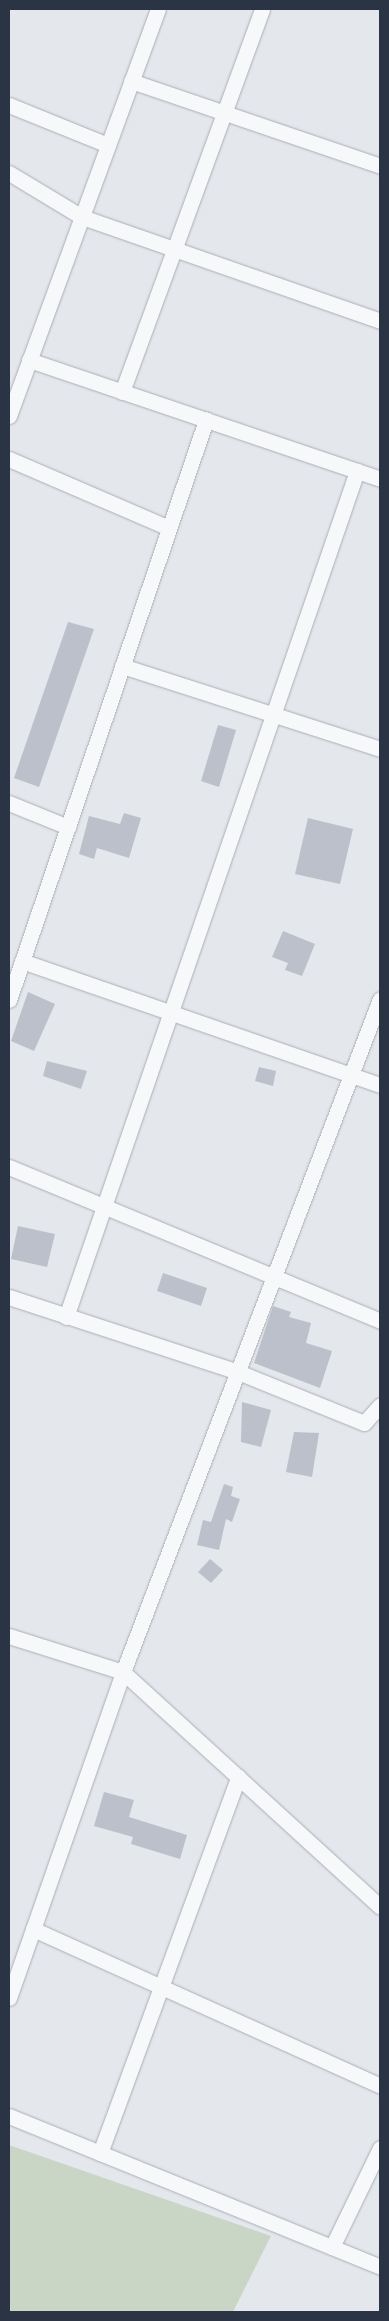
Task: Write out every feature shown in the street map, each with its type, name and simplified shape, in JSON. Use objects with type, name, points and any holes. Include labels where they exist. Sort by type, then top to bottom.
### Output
[{"type":"street","points":[[9,416],[158,9]]},
{"type":"street","points":[[122,392],[262,9]]},
{"type":"street","points":[[131,81],[380,166]]},
{"type":"street","points":[[9,105],[108,145]]},
{"type":"street","points":[[9,173],[82,217],[380,321]]},
{"type":"street","points":[[29,360],[380,479]]},
{"type":"street","points":[[9,1000],[206,420]]},
{"type":"street","points":[[9,459],[169,528]]},
{"type":"street","points":[[66,1317],[357,471]]},
{"type":"street","points":[[122,666],[380,749]]},
{"type":"street","points":[[9,803],[68,827]]},
{"type":"street","points":[[22,961],[380,1085]]},
{"type":"street","points":[[9,1998],[123,1672],[380,999]]},
{"type":"street","points":[[9,1167],[380,1321]]},
{"type":"street","points":[[9,1297],[238,1372],[364,1422],[380,1404]]},
{"type":"street","points":[[9,1636],[123,1672],[380,1907]]},
{"type":"street","points":[[100,2153],[238,1777]]},
{"type":"street","points":[[33,1930],[160,1989],[380,2086]]},
{"type":"street","points":[[9,2116],[380,2267]]},
{"type":"street","points":[[332,2247],[380,2148]]},
{"type":"green space","points":[[9,2145],[271,2236],[233,2312],[9,2312]]},
{"type":"building","points":[[68,622],[94,629],[39,787],[14,778]]},
{"type":"building","points":[[218,725],[236,730],[219,787],[201,781]]},
{"type":"building","points":[[124,813],[141,818],[129,858],[97,848],[94,859],[79,854],[89,816],[120,824]]},
{"type":"building","points":[[308,818],[353,829],[340,884],[295,874]]},
{"type":"building","points":[[283,931],[315,944],[302,976],[285,970],[288,963],[272,957]]},
{"type":"building","points":[[28,992],[55,1004],[34,1051],[11,1041]]},
{"type":"building","points":[[47,1061],[87,1071],[81,1089],[43,1076]]},
{"type":"building","points":[[259,1067],[276,1071],[273,1086],[255,1081]]},
{"type":"building","points":[[18,1226],[55,1234],[47,1267],[11,1259]]},
{"type":"building","points":[[163,1273],[207,1288],[201,1306],[157,1291]]},
{"type":"building","points":[[273,1306],[291,1312],[289,1317],[311,1323],[306,1343],[332,1351],[320,1388],[254,1363]]},
{"type":"building","points":[[242,1402],[271,1410],[261,1447],[241,1442]]},
{"type":"building","points":[[294,1432],[319,1433],[312,1477],[286,1472]]},
{"type":"building","points":[[224,1484],[233,1487],[231,1496],[240,1499],[232,1522],[226,1519],[219,1550],[197,1545],[203,1520],[211,1522]]},
{"type":"building","points":[[210,1559],[223,1570],[211,1583],[198,1572]]},
{"type":"building","points":[[104,1792],[134,1800],[129,1817],[187,1835],[180,1859],[131,1844],[133,1837],[94,1826]]}]
